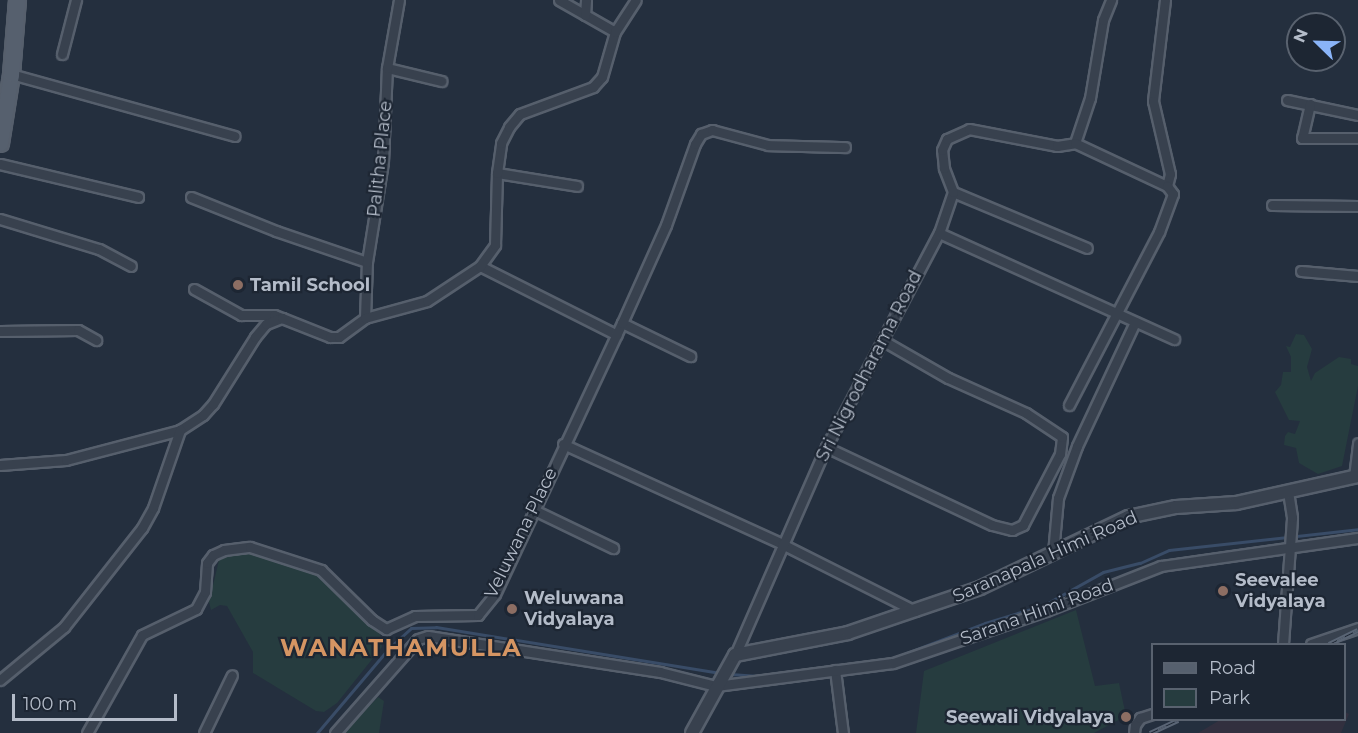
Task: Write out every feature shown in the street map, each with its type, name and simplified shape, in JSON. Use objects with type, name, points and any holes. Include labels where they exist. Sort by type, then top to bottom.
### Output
[{"type":"main road","points":[[0,143],[11,74],[17,0]]},
{"type":"street","points":[[62,54],[76,0]]},
{"type":"street","name":"Palitha Place","points":[[365,318],[368,262],[383,162],[387,68],[399,0]]},
{"type":"street","points":[[559,0],[615,32]]},
{"type":"street","points":[[585,15],[586,0]]},
{"type":"street","points":[[194,289],[241,315],[274,315],[330,337],[339,337],[365,318],[427,301],[480,266],[495,245],[497,173],[501,143],[509,127],[520,114],[593,87],[602,76],[615,32],[636,0]]},
{"type":"street","points":[[1075,143],[1090,98],[1103,20],[1111,0]]},
{"type":"street","points":[[1165,0],[1153,101],[1170,174],[1167,186]]},
{"type":"street","points":[[387,68],[441,81]]},
{"type":"street","points":[[11,74],[235,136]]},
{"type":"street","points":[[1287,100],[1358,115]]},
{"type":"street","points":[[1310,104],[1302,138],[1358,138]]},
{"type":"street","points":[[1069,405],[1159,232],[1173,194],[1167,186],[1075,143],[1057,146],[969,129],[947,140],[942,150],[944,168],[953,192],[1087,248]]},
{"type":"street","name":"Veluwana Place","points":[[87,733],[142,635],[196,609],[201,603],[207,563],[213,555],[224,550],[250,547],[321,570],[372,620],[386,629],[415,616],[478,615],[495,594],[563,444],[617,335],[666,225],[695,144],[701,134],[711,130],[768,145],[845,147]]},
{"type":"street","points":[[0,164],[138,197]]},
{"type":"street","points":[[497,173],[577,186]]},
{"type":"street","name":"Sri Nigrodharama Road","points":[[692,733],[732,658],[826,447],[939,233],[953,192]]},
{"type":"street","points":[[192,197],[276,231],[368,262]]},
{"type":"street","points":[[1272,206],[1358,206]]},
{"type":"street","points":[[0,219],[99,249],[131,266]]},
{"type":"street","points":[[939,233],[1115,315],[1174,339]]},
{"type":"street","points":[[480,266],[617,335]]},
{"type":"street","points":[[1301,271],[1358,276]]},
{"type":"street","points":[[0,465],[66,460],[180,430],[203,415],[213,404],[255,336],[266,324],[282,318]]},
{"type":"street","points":[[1053,553],[1058,498],[1077,446],[1135,322]]},
{"type":"street","points":[[622,323],[690,356]]},
{"type":"street","points":[[0,331],[78,330],[96,340]]},
{"type":"street","points":[[826,447],[992,525],[1012,530],[1023,525],[1029,515],[1060,454],[1062,437],[1026,413],[948,378],[882,340]]},
{"type":"street","points":[[0,681],[64,627],[142,528],[153,508],[180,430]]},
{"type":"street","points":[[1356,476],[1358,443]]},
{"type":"street","points":[[563,444],[782,544],[915,611]]},
{"type":"street","name":"Saranapala Himi Road","points":[[732,658],[848,633],[981,588],[1128,517],[1176,507],[1236,503],[1356,476]]},
{"type":"street","points":[[1283,643],[1292,517],[1288,491]]},
{"type":"street","points":[[534,510],[614,548]]},
{"type":"street","name":"Sarana Himi Road","points":[[718,683],[893,663],[1046,611],[1161,566],[1289,545],[1358,538]]},
{"type":"street","points":[[1317,643],[1358,628]]},
{"type":"street","points":[[335,733],[418,639],[428,636],[718,683]]},
{"type":"street","points":[[835,670],[843,733]]},
{"type":"street","points":[[204,733],[232,675]]},
{"type":"street","points":[[1134,733],[1135,725],[1140,718],[1151,714]]},
{"type":"shaded area","points":[[1346,712],[1349,714],[1341,733],[1198,733],[1218,721],[1346,721]]},
{"type":"green space","points":[[1296,334],[1304,335],[1312,349],[1307,367],[1311,381],[1315,373],[1339,357],[1351,359],[1351,364],[1358,366],[1358,386],[1342,466],[1318,474],[1299,463],[1296,448],[1284,445],[1285,436],[1288,432],[1295,434],[1300,421],[1289,420],[1275,392],[1281,385],[1283,372],[1291,372],[1291,357],[1286,346],[1290,347]]},
{"type":"green space","points":[[255,551],[321,575],[380,634],[382,647],[337,703],[324,712],[316,711],[253,673],[253,652],[227,606],[220,605],[211,610],[209,602],[220,556]]},
{"type":"green space","points":[[1076,610],[1095,686],[1119,683],[1126,716],[1094,733],[916,733],[924,671]]},
{"type":"green space","points":[[378,697],[384,701],[379,733],[344,733]]},
{"type":"waterway","points":[[891,659],[985,623],[1044,605],[1103,572],[1140,563],[1169,550],[1358,529]]},
{"type":"waterway","points":[[317,733],[389,648],[411,628],[436,627],[720,673]]},
{"type":"waterway","points":[[730,674],[762,676]]},
{"type":"railway","points":[[1331,643],[1358,630]]},
{"type":"railway","points":[[1150,733],[1176,721]]},
{"type":"place","name":"Tamil School","points":[[238,285]]},
{"type":"place","name":"Seevalee Vidyalaya","points":[[1223,591]]},
{"type":"place","name":"Weluwana Vidyalaya","points":[[512,609]]},
{"type":"place","name":"Seewali Vidyalaya","points":[[1126,717]]},
{"type":"district","name":"WANATHAMULLA","points":[[401,648]]}]
